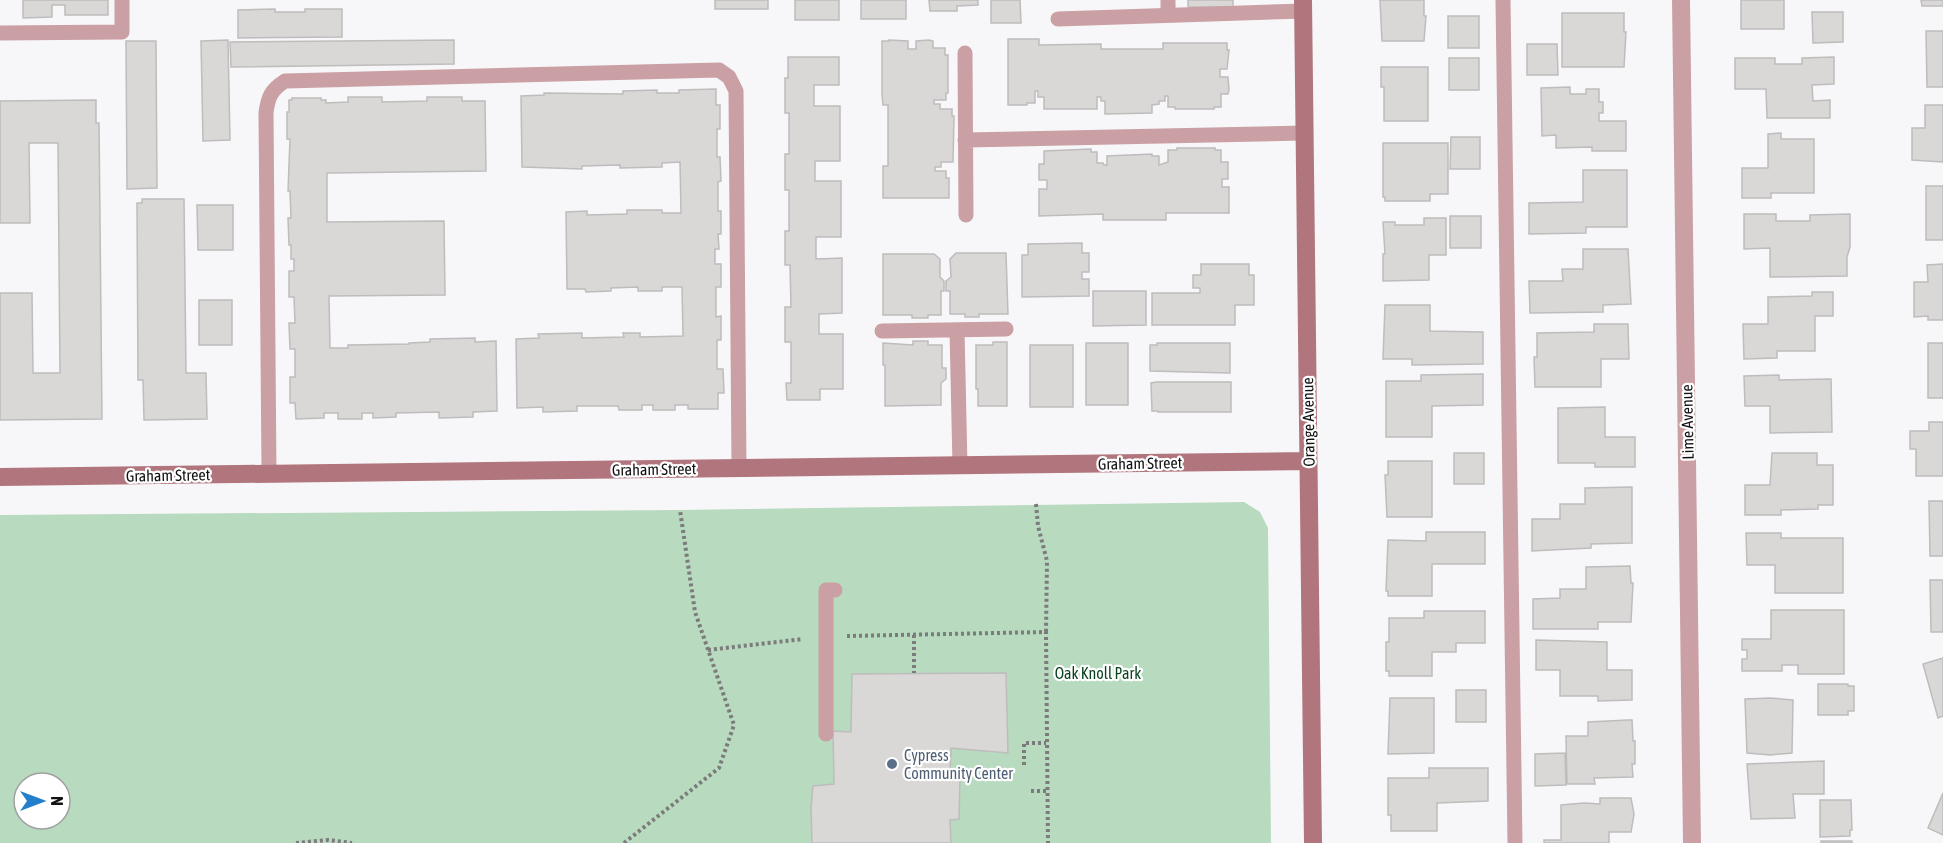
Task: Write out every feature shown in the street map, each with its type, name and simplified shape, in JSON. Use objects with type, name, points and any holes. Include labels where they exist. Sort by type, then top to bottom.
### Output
[{"type":"street","name":"Lime Avenue","points":[[1681,0],[1692,843]]},
{"type":"street","name":"Orange Avenue","points":[[1303,6],[1313,843]]},
{"type":"street","name":"Graham Street","points":[[0,477],[1308,461]]},
{"type":"lane","points":[[0,33],[122,32],[122,0]]},
{"type":"lane","points":[[1503,0],[1515,843]]},
{"type":"lane","points":[[1058,19],[1168,8],[1303,6]]},
{"type":"lane","points":[[965,52],[966,215]]},
{"type":"lane","points":[[269,473],[266,113],[268,99],[274,88],[285,81],[719,70],[729,77],[736,91],[739,468]]},
{"type":"lane","points":[[966,140],[1304,133]]},
{"type":"lane","points":[[882,331],[1006,329]]},
{"type":"lane","points":[[957,330],[960,466]]},
{"type":"lane","points":[[826,734],[826,590],[835,590]]},
{"type":"path","points":[[1036,504],[1038,526],[1047,561],[1046,791],[1048,843]]},
{"type":"path","points":[[624,843],[719,768],[734,725],[695,612],[680,510]]},
{"type":"path","points":[[708,650],[826,636],[1046,632]]},
{"type":"path","points":[[914,635],[914,673]]},
{"type":"path","points":[[1024,765],[1024,743],[1046,743]]},
{"type":"path","points":[[1031,791],[1046,791]]},
{"type":"path","points":[[296,843],[328,840],[352,843]]},
{"type":"green space","name":"Oak Knoll Park","points":[[1244,502],[1260,512],[1268,528],[1271,843],[0,843],[0,515],[680,510]]},
{"type":"building","points":[[23,0],[108,0],[108,15],[65,15],[65,5],[52,5],[52,17],[23,18]]},
{"type":"building","points":[[715,0],[768,0],[768,9],[715,9]]},
{"type":"building","points":[[795,0],[839,0],[839,20],[795,20]]},
{"type":"building","points":[[861,0],[906,0],[906,19],[861,19]]},
{"type":"building","points":[[929,0],[978,0],[978,5],[957,6],[957,11],[930,11]]},
{"type":"building","points":[[991,0],[1020,0],[1021,23],[991,23]]},
{"type":"building","points":[[1188,0],[1233,0],[1233,7],[1188,7]]},
{"type":"building","points":[[1380,0],[1424,0],[1424,16],[1426,16],[1424,41],[1382,41]]},
{"type":"building","points":[[1741,0],[1784,0],[1784,29],[1741,29]]},
{"type":"building","points":[[1921,0],[1943,0],[1943,6],[1922,6]]},
{"type":"building","points":[[275,9],[275,12],[305,12],[305,9],[342,9],[342,37],[238,38],[238,10]]},
{"type":"building","points":[[1812,12],[1843,12],[1843,42],[1813,43]]},
{"type":"building","points":[[1562,13],[1624,13],[1624,32],[1626,32],[1624,67],[1562,67]]},
{"type":"building","points":[[1448,16],[1479,16],[1479,48],[1448,48]]},
{"type":"building","points":[[1926,31],[1943,31],[1943,87],[1927,87]]},
{"type":"building","points":[[1008,39],[1039,39],[1039,45],[1101,44],[1101,49],[1163,49],[1163,43],[1227,43],[1227,50],[1229,50],[1227,69],[1220,69],[1220,77],[1228,77],[1229,90],[1228,94],[1221,94],[1221,107],[1214,107],[1214,109],[1175,109],[1175,107],[1168,107],[1168,96],[1165,96],[1165,101],[1152,105],[1152,113],[1105,114],[1105,101],[1101,101],[1101,97],[1097,97],[1097,109],[1044,109],[1044,97],[1038,97],[1038,91],[1035,91],[1035,103],[1008,105]]},
{"type":"building","points":[[228,40],[230,140],[203,141],[201,41]]},
{"type":"building","points":[[454,40],[454,64],[231,67],[230,42]]},
{"type":"building","points":[[126,41],[156,41],[157,188],[127,189]]},
{"type":"building","points":[[882,41],[908,41],[908,49],[916,49],[916,41],[933,41],[933,48],[945,48],[945,55],[948,55],[946,100],[934,100],[934,104],[940,104],[940,109],[952,109],[952,116],[954,116],[953,162],[941,162],[941,167],[935,167],[935,171],[946,171],[946,178],[949,178],[949,198],[883,198],[883,166],[888,166],[888,105],[883,105]]},
{"type":"building","points":[[1527,44],[1557,44],[1558,75],[1527,75]]},
{"type":"building","points":[[788,57],[839,57],[839,85],[814,85],[814,106],[840,106],[840,161],[815,161],[815,181],[841,181],[841,237],[816,237],[816,259],[842,258],[842,313],[819,314],[819,334],[843,334],[843,389],[820,389],[820,400],[787,400],[786,383],[791,383],[791,342],[785,342],[785,307],[791,307],[790,265],[785,265],[785,231],[789,231],[789,190],[785,190],[785,154],[789,154],[789,113],[785,113],[785,78],[788,78]]},
{"type":"building","points":[[1834,57],[1834,84],[1812,85],[1813,101],[1830,100],[1830,118],[1767,118],[1766,89],[1735,89],[1735,58],[1775,58],[1775,64],[1802,64],[1802,58]]},
{"type":"building","points":[[1449,58],[1479,58],[1479,90],[1449,90]]},
{"type":"building","points":[[1381,67],[1428,67],[1428,121],[1384,121],[1384,87],[1381,87]]},
{"type":"building","points":[[1570,87],[1570,94],[1586,94],[1586,89],[1599,89],[1599,102],[1603,102],[1603,113],[1599,113],[1599,121],[1626,121],[1626,151],[1592,151],[1592,147],[1556,148],[1556,135],[1542,136],[1541,88]]},
{"type":"building","points":[[716,89],[716,105],[720,105],[717,157],[720,157],[721,181],[718,182],[718,211],[721,211],[721,234],[718,234],[719,249],[715,249],[715,264],[721,264],[721,287],[716,287],[716,317],[721,316],[721,340],[717,340],[717,369],[723,369],[724,393],[718,393],[718,409],[688,409],[688,405],[675,405],[675,410],[653,410],[653,405],[642,405],[642,410],[619,410],[618,406],[577,406],[577,411],[543,412],[543,407],[517,408],[516,339],[539,338],[538,334],[582,333],[582,338],[624,337],[623,333],[640,333],[640,337],[683,336],[682,287],[662,287],[662,291],[638,291],[638,287],[586,292],[585,289],[567,289],[566,212],[587,211],[587,215],[627,214],[627,210],[662,210],[662,213],[681,213],[680,162],[662,163],[662,167],[620,168],[620,165],[582,166],[582,169],[522,167],[521,96],[544,95],[544,93],[623,94],[623,91],[657,90],[657,93],[679,93],[679,90]]},
{"type":"building","points":[[348,97],[382,97],[382,102],[427,101],[427,97],[462,97],[462,101],[485,101],[486,171],[327,173],[327,222],[444,221],[445,295],[329,296],[330,348],[348,348],[348,345],[409,344],[430,342],[430,339],[475,338],[475,342],[496,341],[497,411],[473,412],[473,417],[439,418],[439,412],[396,413],[396,417],[373,418],[373,413],[362,413],[362,419],[338,419],[338,413],[324,413],[324,418],[296,419],[295,403],[290,403],[290,377],[295,377],[295,349],[290,349],[289,323],[295,323],[294,297],[289,297],[289,271],[294,271],[294,259],[291,259],[291,245],[289,245],[290,139],[287,139],[287,112],[289,112],[289,100],[292,98],[321,98],[321,100],[326,100],[326,103],[348,102]]},
{"type":"building","points":[[96,100],[96,123],[99,123],[102,419],[0,420],[0,293],[32,293],[33,373],[60,373],[58,143],[29,143],[30,223],[0,223],[0,101]]},
{"type":"building","points":[[1925,105],[1943,105],[1943,162],[1912,160],[1912,128],[1925,128]]},
{"type":"building","points":[[1781,133],[1781,139],[1814,139],[1814,193],[1771,193],[1771,198],[1742,198],[1742,168],[1768,168],[1768,134]]},
{"type":"building","points":[[1451,137],[1480,137],[1480,169],[1450,169]]},
{"type":"building","points":[[1383,143],[1448,143],[1448,194],[1430,194],[1430,201],[1385,201],[1383,197]]},
{"type":"building","points":[[1177,148],[1221,150],[1221,162],[1228,162],[1228,179],[1222,179],[1222,187],[1229,187],[1229,213],[1166,213],[1166,220],[1103,220],[1103,214],[1039,216],[1039,189],[1047,189],[1047,180],[1039,180],[1039,164],[1044,164],[1044,151],[1091,149],[1091,152],[1097,152],[1097,163],[1104,165],[1107,165],[1107,156],[1152,154],[1152,156],[1159,156],[1159,165],[1168,162],[1168,150],[1177,150]]},
{"type":"building","points":[[1583,170],[1627,170],[1627,227],[1586,227],[1586,233],[1529,234],[1529,203],[1583,202]]},
{"type":"building","points":[[1926,186],[1943,186],[1943,240],[1926,240]]},
{"type":"building","points":[[142,199],[184,199],[186,373],[206,373],[207,419],[144,420],[143,380],[138,380],[137,203],[142,203]]},
{"type":"building","points":[[197,205],[233,205],[233,250],[198,250]]},
{"type":"building","points":[[1744,214],[1776,214],[1776,221],[1810,221],[1810,215],[1850,214],[1847,276],[1770,277],[1770,248],[1744,249]]},
{"type":"building","points":[[1450,216],[1481,216],[1481,248],[1450,248]]},
{"type":"building","points":[[1424,218],[1446,218],[1446,255],[1429,255],[1429,280],[1383,281],[1383,254],[1385,254],[1383,222],[1395,222],[1395,225],[1424,225]]},
{"type":"building","points":[[1082,243],[1082,253],[1089,253],[1089,272],[1082,272],[1082,279],[1089,279],[1089,296],[1022,297],[1022,255],[1028,255],[1028,244]]},
{"type":"building","points":[[1583,249],[1628,249],[1631,304],[1603,305],[1603,312],[1530,313],[1529,281],[1563,281],[1562,269],[1583,269]]},
{"type":"building","points":[[956,253],[1006,253],[1008,314],[979,314],[979,317],[965,317],[965,314],[950,314],[950,291],[946,291],[946,281],[951,277],[950,259]]},
{"type":"building","points":[[883,254],[934,254],[940,259],[940,277],[944,281],[944,291],[941,291],[941,315],[912,318],[912,315],[883,315]]},
{"type":"building","points":[[1201,264],[1249,264],[1249,275],[1254,275],[1254,305],[1235,305],[1235,325],[1152,325],[1152,293],[1200,293],[1200,288],[1193,288],[1193,275],[1201,275]]},
{"type":"building","points":[[1943,264],[1943,320],[1928,320],[1928,316],[1914,317],[1914,282],[1928,282],[1927,265]]},
{"type":"building","points":[[1093,291],[1146,291],[1146,325],[1093,326]]},
{"type":"building","points":[[1812,292],[1833,292],[1833,316],[1815,316],[1815,351],[1777,351],[1777,358],[1744,359],[1743,324],[1768,324],[1768,297],[1812,296]]},
{"type":"building","points":[[199,300],[232,300],[232,345],[199,345]]},
{"type":"building","points":[[1385,305],[1430,305],[1430,331],[1483,332],[1483,364],[1412,365],[1412,359],[1383,359]]},
{"type":"building","points":[[1594,324],[1628,324],[1629,359],[1601,359],[1601,387],[1535,387],[1534,357],[1537,357],[1537,333],[1594,332]]},
{"type":"building","points":[[913,341],[928,341],[928,345],[942,345],[942,368],[946,368],[946,379],[941,383],[941,405],[885,406],[883,343],[913,345]]},
{"type":"building","points":[[993,342],[1007,342],[1007,406],[978,406],[976,345],[993,345]]},
{"type":"building","points":[[1086,343],[1128,343],[1128,405],[1086,405]]},
{"type":"building","points":[[1157,343],[1230,343],[1230,373],[1150,371],[1150,345],[1157,345]]},
{"type":"building","points":[[1928,343],[1943,343],[1943,398],[1928,398]]},
{"type":"building","points":[[1030,345],[1073,345],[1073,407],[1030,407]]},
{"type":"building","points":[[1483,374],[1483,405],[1432,406],[1432,437],[1386,437],[1386,381],[1421,381],[1421,375]]},
{"type":"building","points":[[1779,375],[1779,380],[1831,379],[1832,432],[1770,433],[1770,406],[1745,406],[1744,376]]},
{"type":"building","points":[[1231,382],[1231,412],[1152,411],[1151,383]]},
{"type":"building","points":[[1605,407],[1605,437],[1635,437],[1635,467],[1595,467],[1595,463],[1558,463],[1558,408]]},
{"type":"building","points":[[1929,422],[1943,422],[1943,476],[1916,476],[1916,449],[1910,449],[1910,431],[1929,431]]},
{"type":"building","points":[[1454,453],[1484,453],[1484,484],[1454,484]]},
{"type":"building","points":[[1772,453],[1817,453],[1817,465],[1833,465],[1833,505],[1818,505],[1818,509],[1781,510],[1781,515],[1745,515],[1745,485],[1770,485]]},
{"type":"building","points":[[1388,461],[1432,461],[1432,517],[1387,517],[1385,475],[1388,475]]},
{"type":"building","points":[[1632,487],[1632,543],[1591,544],[1591,548],[1532,551],[1532,519],[1560,519],[1560,504],[1585,504],[1585,488]]},
{"type":"building","points":[[1929,501],[1943,501],[1943,556],[1930,556]]},
{"type":"building","points":[[1426,532],[1485,532],[1485,564],[1432,564],[1432,596],[1388,596],[1388,591],[1386,591],[1388,540],[1426,541]]},
{"type":"building","points":[[1746,533],[1781,533],[1781,538],[1843,538],[1843,593],[1775,593],[1775,565],[1747,565]]},
{"type":"building","points":[[1630,566],[1631,583],[1633,583],[1631,622],[1598,622],[1598,629],[1533,629],[1533,599],[1560,598],[1560,589],[1586,589],[1586,567]]},
{"type":"building","points":[[1930,580],[1943,580],[1943,632],[1931,632]]},
{"type":"building","points":[[1771,610],[1844,610],[1844,674],[1798,674],[1798,665],[1782,665],[1782,671],[1742,671],[1742,659],[1747,659],[1747,650],[1742,650],[1742,639],[1771,639]]},
{"type":"building","points":[[1424,611],[1485,611],[1485,643],[1456,643],[1456,652],[1432,652],[1432,676],[1389,676],[1389,671],[1386,671],[1386,642],[1389,642],[1389,618],[1424,618]]},
{"type":"building","points":[[1536,640],[1607,642],[1607,670],[1632,670],[1632,700],[1598,701],[1598,696],[1560,696],[1560,670],[1536,670]]},
{"type":"building","points":[[1943,658],[1943,716],[1938,718],[1923,664]]},
{"type":"building","name":"Cypress Community Center","points":[[1006,673],[1008,753],[951,748],[950,775],[960,776],[959,819],[950,820],[951,843],[812,843],[813,786],[834,784],[833,731],[851,732],[852,674]]},
{"type":"building","points":[[1818,684],[1854,686],[1854,711],[1848,711],[1848,715],[1818,715]]},
{"type":"building","points":[[1456,690],[1486,690],[1486,722],[1456,722]]},
{"type":"building","points":[[1390,698],[1434,698],[1434,753],[1388,754]]},
{"type":"building","points":[[1745,699],[1793,700],[1792,753],[1770,755],[1747,753]]},
{"type":"building","points":[[1632,720],[1633,741],[1635,741],[1633,777],[1594,778],[1595,784],[1567,784],[1566,736],[1588,736],[1588,722]]},
{"type":"building","points":[[1565,753],[1566,785],[1535,786],[1535,754]]},
{"type":"building","points":[[1824,761],[1824,794],[1793,794],[1795,818],[1751,819],[1747,764]]},
{"type":"building","points":[[1429,768],[1488,768],[1488,801],[1437,803],[1437,831],[1391,831],[1391,815],[1388,815],[1388,778],[1429,778]]},
{"type":"building","points":[[1943,793],[1943,835],[1928,828]]},
{"type":"building","points":[[1600,798],[1631,798],[1634,814],[1631,832],[1609,832],[1609,843],[1544,843],[1544,840],[1561,840],[1561,805],[1600,804]]},
{"type":"building","points":[[1820,800],[1851,800],[1852,830],[1850,830],[1850,836],[1820,837]]},
{"type":"building","points":[[1821,841],[1852,841],[1852,843],[1821,843]]},
{"type":"place","name":"Cypress Community Center","points":[[892,764]]}]
